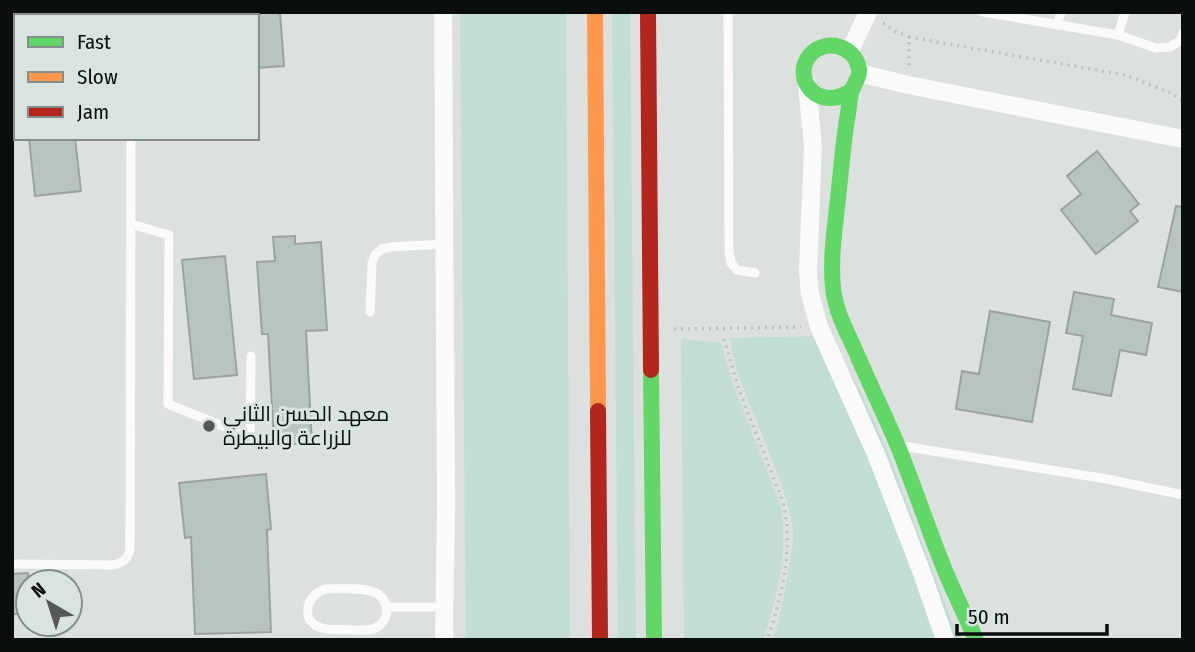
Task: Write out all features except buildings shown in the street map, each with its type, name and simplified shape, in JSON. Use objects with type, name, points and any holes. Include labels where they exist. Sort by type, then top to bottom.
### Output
[{"type":"main road","points":[[595,12],[600,640]]},
{"type":"main road","points":[[648,12],[654,640]]},
{"type":"main road","points":[[856,81],[844,96],[828,99],[813,93],[807,84],[804,69],[808,58],[824,45],[835,44],[845,48],[856,59],[856,81],[845,132],[832,251],[833,290],[841,318],[897,445],[943,565],[976,640]]},
{"type":"street","points":[[443,12],[446,505],[444,640]]},
{"type":"street","points":[[850,51],[868,13]]},
{"type":"street","points":[[856,81],[908,85],[1183,139]]},
{"type":"street","points":[[807,84],[813,146],[808,272],[810,294],[819,327],[876,454],[945,640]]},
{"type":"lane","points":[[728,12],[729,251],[731,263],[737,270],[755,273]]},
{"type":"lane","points":[[1057,25],[1061,12]]},
{"type":"lane","points":[[1118,35],[1125,12]]},
{"type":"lane","points":[[989,13],[1118,35],[1156,48],[1170,47],[1181,40],[1183,33]]},
{"type":"lane","points":[[12,564],[114,565],[122,563],[128,557],[131,140]]},
{"type":"lane","points":[[131,224],[169,235],[168,404],[250,437],[251,356]]},
{"type":"lane","points":[[370,312],[372,263],[375,255],[382,249],[391,247],[444,244]]},
{"type":"lane","points":[[897,445],[1093,477],[1183,495]]},
{"type":"lane","points":[[325,589],[376,593],[387,607],[381,624],[364,630],[322,628],[314,624],[308,607],[316,592],[325,589]]},
{"type":"lane","points":[[387,607],[444,607]]},
{"type":"path","points":[[868,13],[909,37],[1125,75],[1171,93],[1183,101]]},
{"type":"path","points":[[908,85],[909,37]]},
{"type":"path","points":[[674,330],[819,327]]},
{"type":"path","points":[[724,339],[739,390],[787,517],[786,564],[767,640]]},
{"type":"green space","points":[[460,12],[566,12],[570,640],[466,640]]},
{"type":"green space","points":[[612,12],[630,12],[636,640],[618,640]]},
{"type":"green space","points":[[829,336],[860,390],[890,458],[952,622],[963,640],[772,640],[785,590],[793,529],[781,483],[737,371],[730,338]]},
{"type":"green space","points":[[681,339],[721,343],[735,389],[780,503],[783,555],[763,640],[684,640]]},
{"type":"traffic: fast","points":[[852,90],[840,96],[819,96],[806,83],[804,74],[810,55],[823,47],[839,47],[852,54],[859,69],[858,75],[851,93],[843,149],[832,254],[834,296],[842,321],[897,444],[946,573],[976,640]]},
{"type":"traffic: fast","points":[[651,370],[654,640]]},
{"type":"traffic: slow","points":[[595,12],[598,411]]},
{"type":"traffic: jam","points":[[648,12],[651,370]]},
{"type":"traffic: jam","points":[[598,411],[600,640]]},
{"type":"place","name":"معهد الحسن الثاني للزراعة والبيطرة","points":[[209,426]]}]
